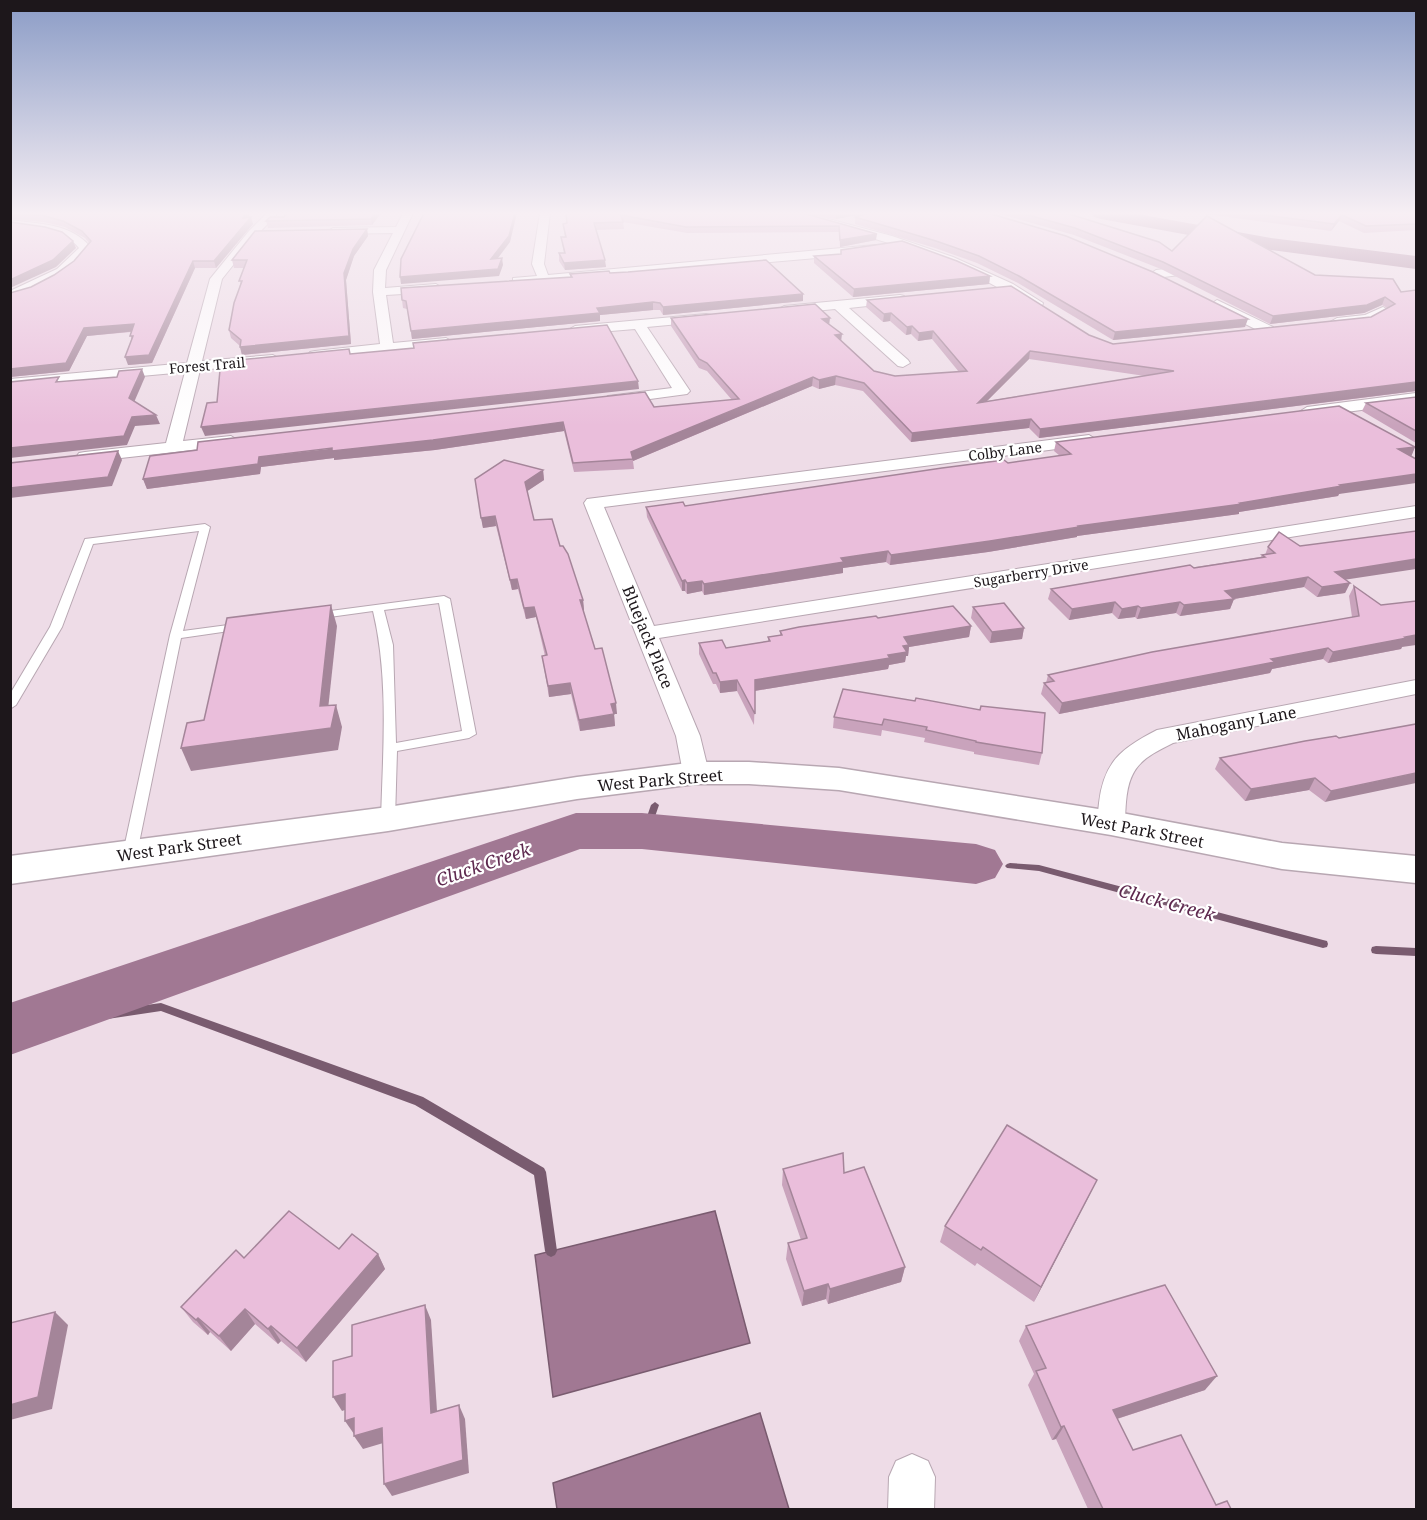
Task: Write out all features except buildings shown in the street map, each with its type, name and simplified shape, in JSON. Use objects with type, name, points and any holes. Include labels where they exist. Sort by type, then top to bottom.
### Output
[{"type":"street","points":[[10,296],[37,284]]},
{"type":"street","points":[[173,447],[215,284]]},
{"type":"street","points":[[379,284],[387,348]]},
{"type":"street","points":[[1005,284],[1053,313]]},
{"type":"street","points":[[379,292],[450,286]]},
{"type":"street","points":[[978,291],[1012,287]]},
{"type":"street","points":[[768,312],[920,297]]},
{"type":"street","points":[[1208,300],[1273,329],[1245,332]]},
{"type":"street","points":[[838,305],[903,363]]},
{"type":"street","points":[[1323,324],[1368,319],[1383,311]]},
{"type":"street","points":[[558,332],[721,316]]},
{"type":"street","points":[[599,400],[682,391],[639,324]]},
{"type":"street","name":"Forest Trail","points":[[10,384],[455,341]]},
{"type":"street","points":[[1292,414],[1416,398]]},
{"type":"street","points":[[1340,408],[1368,424]]},
{"type":"street","name":"Colby Lane","points":[[593,503],[1102,438]]},
{"type":"street","points":[[69,458],[244,439]]},
{"type":"street","name":"Bluejack Place","points":[[593,503],[688,736],[696,773]]},
{"type":"street","name":"Sugarberry Drive","points":[[646,634],[1416,512]]},
{"type":"street","name":"Mahogany Lane","points":[[1111,823],[1112,794],[1123,761],[1166,736],[1416,687]]},
{"type":"street","name":"West Park Street","points":[[10,870],[388,819],[577,788],[696,773],[749,773],[839,780],[1111,823],[1282,856],[1416,870]]},
{"type":"lane","points":[[10,705],[56,627],[90,541],[205,527],[176,635],[130,853]]},
{"type":"lane","points":[[299,618],[444,599],[469,734],[390,748]]},
{"type":"lane","points":[[378,607],[387,645],[390,748],[388,819]]},
{"type":"lane","points":[[176,635],[254,624]]},
{"type":"shaded area","points":[[715,1211],[750,1343],[553,1397],[535,1255]]},
{"type":"shaded area","points":[[760,1413],[789,1509],[557,1509],[553,1483]]},
{"type":"waterway","points":[[646,831],[655,805]]},
{"type":"waterway","name":"Cluck Creek","points":[[10,1029],[576,831],[642,831],[976,864]]},
{"type":"waterway","name":"Cluck Creek","points":[[1010,866],[1039,868],[1323,944]]},
{"type":"waterway","name":"Cluck Creek","points":[[1376,950],[1416,952]]},
{"type":"waterway","points":[[14,1028],[161,1007],[419,1101],[540,1172],[551,1251]]}]
